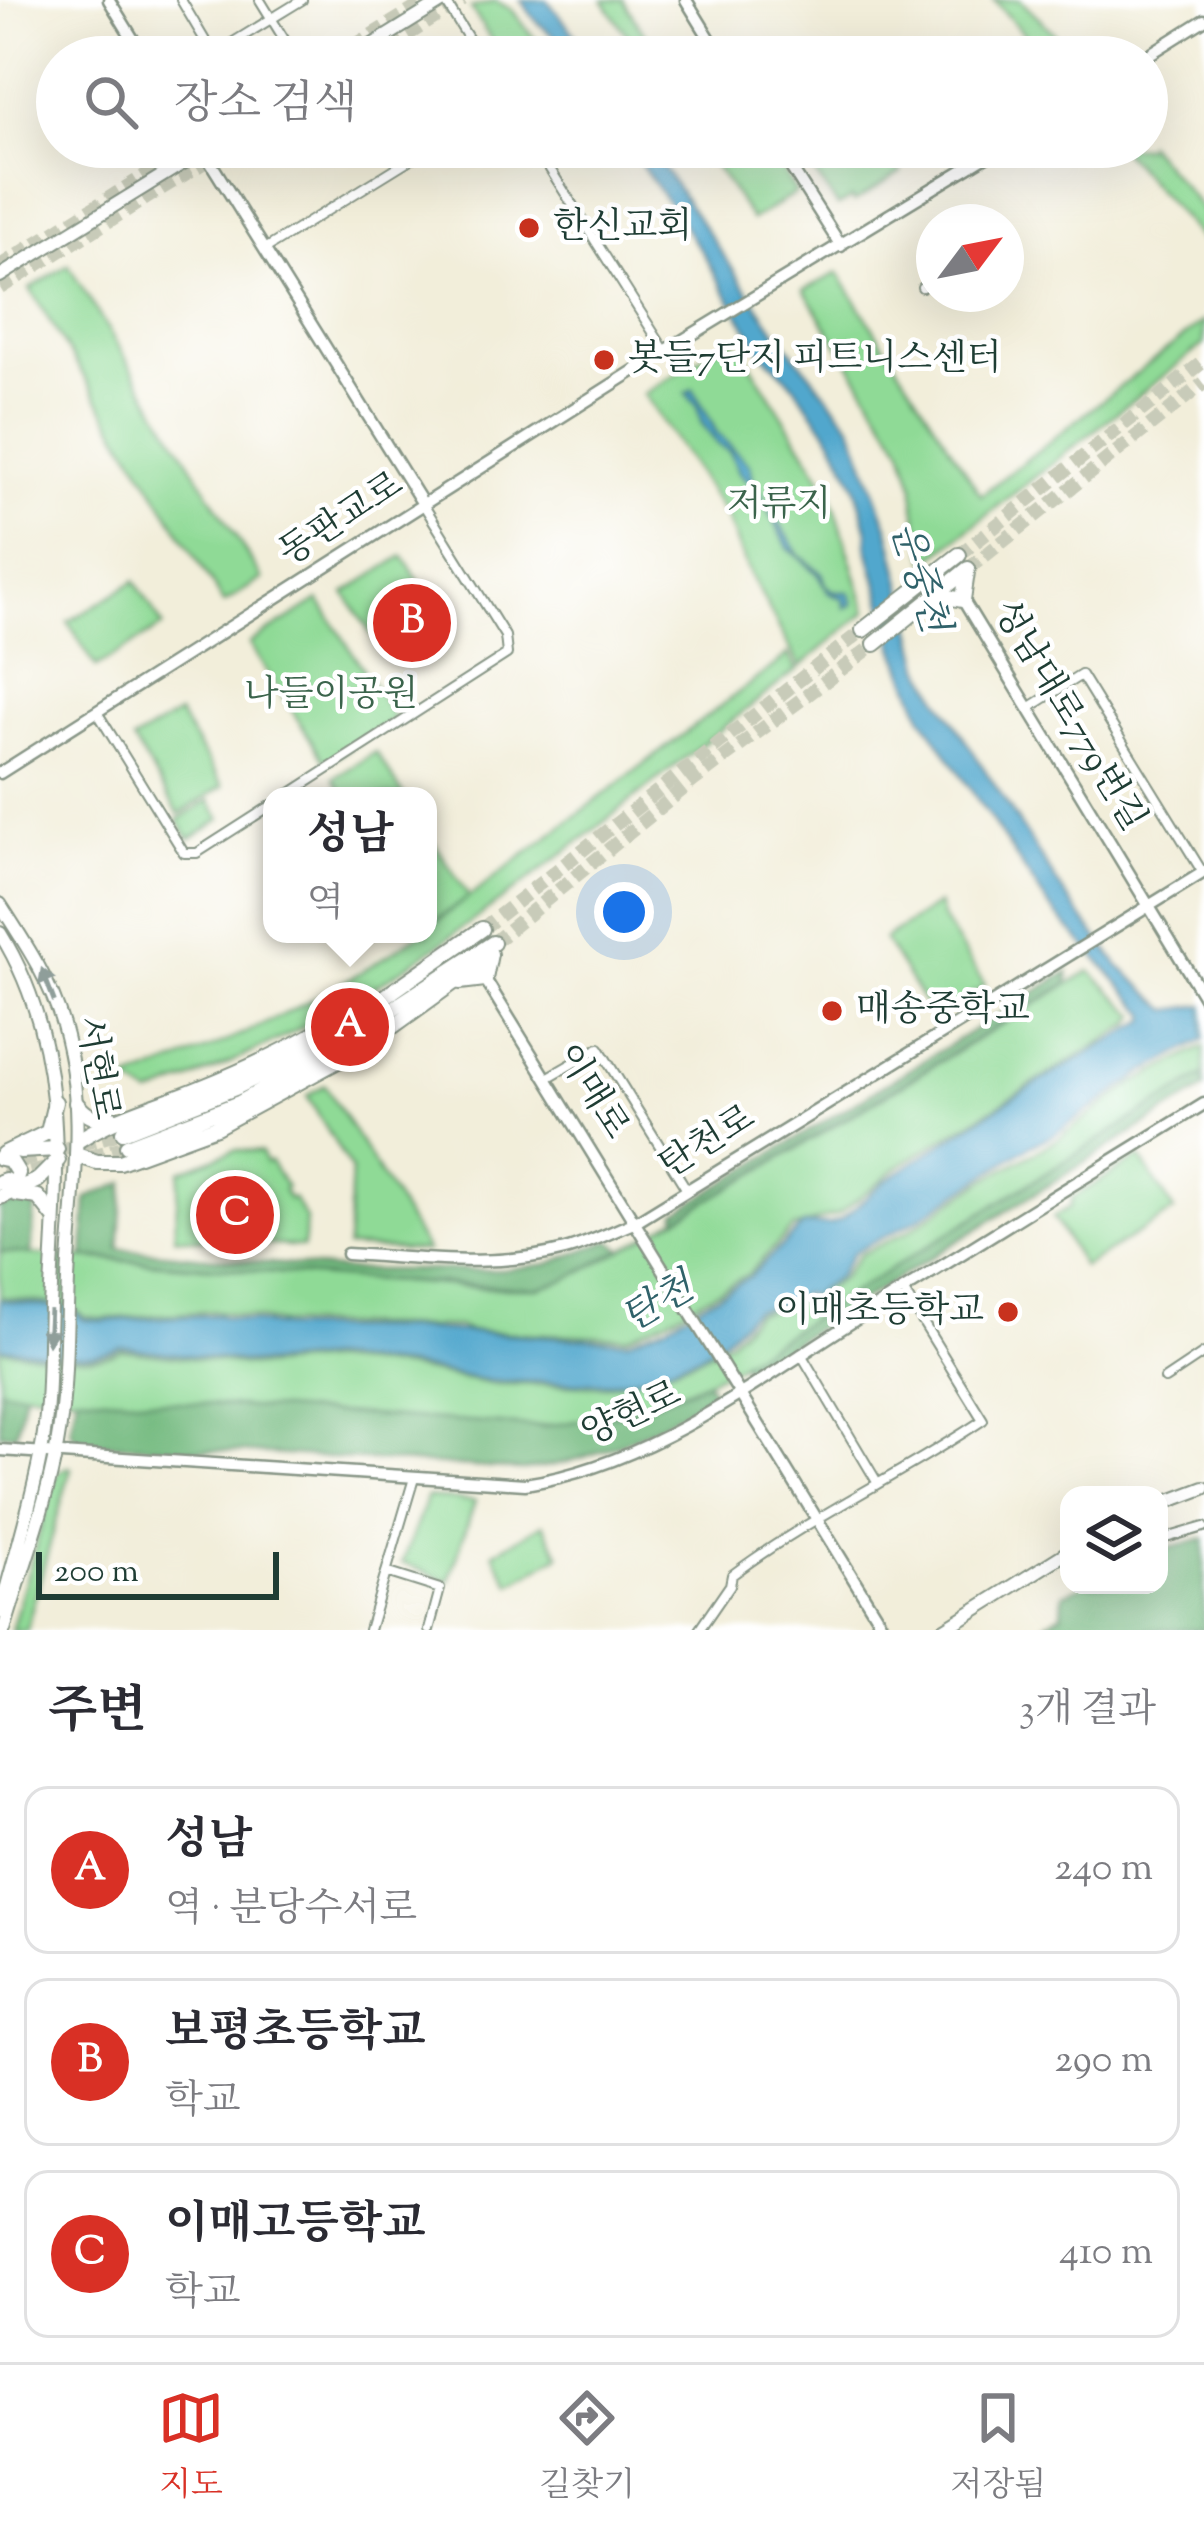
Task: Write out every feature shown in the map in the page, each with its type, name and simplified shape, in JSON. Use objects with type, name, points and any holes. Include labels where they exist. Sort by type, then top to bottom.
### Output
[{"type":"highway","points":[[869,625],[958,555]]},
{"type":"highway","points":[[878,642],[927,601],[947,591],[968,569],[963,600],[947,591]]},
{"type":"highway","points":[[125,1132],[304,1041],[482,929]]},
{"type":"highway","points":[[2,1175],[125,1132],[239,1103],[494,946]]},
{"type":"highway","points":[[450,987],[485,979],[494,946]]},
{"type":"highway","points":[[68,1152],[97,1162],[119,1162],[216,1127],[349,1055],[450,987],[494,946]]},
{"type":"highway","points":[[2,1175],[48,1132],[55,1102]]},
{"type":"highway","points":[[76,1103],[86,1115],[125,1132]]},
{"type":"highway","points":[[2,1175],[38,1180],[68,1152]]},
{"type":"highway","points":[[2,1175],[38,1197],[53,1216]]},
{"type":"main road","points":[[109,0],[131,36]]},
{"type":"main road","points":[[387,36],[445,0]]},
{"type":"main road","points":[[686,0],[709,36]]},
{"type":"main road","points":[[1168,43],[1204,20]]},
{"type":"main road","points":[[0,276],[172,168]]},
{"type":"main road","points":[[216,168],[423,504]]},
{"type":"main road","points":[[791,168],[841,246],[967,168]]},
{"type":"main road","name":"동판교로","points":[[0,773],[665,351],[841,246]]},
{"type":"main road","name":"성남대로779번길","points":[[963,600],[1204,997]]},
{"type":"main road","points":[[1148,907],[1204,873]]},
{"type":"main road","name":"서현로","points":[[0,904],[40,965],[63,1025],[76,1103],[53,1216],[45,1405],[49,1451]]},
{"type":"main road","name":"탄천로","points":[[347,1254],[517,1260],[577,1246],[637,1222],[1148,907]]},
{"type":"main road","name":"서현로","points":[[0,933],[22,970],[39,1014],[68,1152],[62,1406],[49,1451]]},
{"type":"main road","name":"이매로","points":[[485,979],[741,1394]]},
{"type":"main road","name":"양현로","points":[[0,1450],[525,1484],[578,1473],[638,1451],[741,1394],[1204,1104]]},
{"type":"main road","points":[[741,1394],[885,1630]]},
{"type":"main road","points":[[0,1612],[49,1451]]},
{"type":"main road","points":[[4,1630],[49,1451]]},
{"type":"main road","points":[[1168,1502],[1204,1488]]},
{"type":"main road","points":[[944,1630],[1060,1557]]},
{"type":"street","points":[[181,0],[200,36]]},
{"type":"street","points":[[260,0],[283,36]]},
{"type":"street","points":[[244,36],[302,0]]},
{"type":"street","points":[[445,0],[467,36]]},
{"type":"street","points":[[263,250],[396,168]]},
{"type":"street","points":[[549,168],[665,351]]},
{"type":"street","points":[[300,787],[507,654],[505,636],[423,504]]},
{"type":"street","points":[[1029,708],[1081,675],[1204,873]]},
{"type":"street","points":[[97,712],[184,853],[197,853],[263,811]]},
{"type":"street","points":[[548,1078],[599,1048],[687,1190]]},
{"type":"street","points":[[699,1630],[732,1575],[761,1553],[877,1482],[923,1460],[982,1420],[903,1290]]},
{"type":"street","points":[[1165,1379],[1204,1353]]},
{"type":"street","points":[[801,1354],[877,1482]]},
{"type":"street","points":[[369,1630],[414,1478]]},
{"type":"street","points":[[1168,1537],[1204,1527]]},
{"type":"street","points":[[1048,1565],[1060,1563]]},
{"type":"street","points":[[386,1572],[440,1589],[429,1630]]},
{"type":"green space","points":[[603,0],[623,0],[646,36],[628,36]]},
{"type":"green space","points":[[994,0],[1020,0],[1056,36],[1026,36]]},
{"type":"green space","points":[[496,1],[512,10],[532,36],[489,36],[471,8]]},
{"type":"green space","points":[[716,168],[781,168],[796,193],[752,220]]},
{"type":"green space","points":[[811,168],[898,168],[901,172],[854,202],[851,198],[838,206]]},
{"type":"green space","points":[[1138,168],[1167,168],[1204,212],[1204,243]]},
{"type":"green space","points":[[68,265],[262,579],[224,603],[30,289]]},
{"type":"green space","points":[[838,273],[981,495],[1204,321],[1204,344],[927,562],[903,449],[804,290]]},
{"type":"green space","name":"저류지","points":[[731,339],[830,491],[867,611],[800,667],[747,568],[726,516],[644,394]]},
{"type":"green space","points":[[403,556],[434,605],[376,642],[345,593]]},
{"type":"green space","points":[[135,581],[163,626],[96,667],[68,622]]},
{"type":"green space","name":"나들이공원","points":[[319,600],[395,719],[326,763],[249,644]]},
{"type":"green space","points":[[788,655],[797,670],[516,889],[387,979],[289,1034],[151,1096],[126,1082],[277,1018],[405,943],[437,943],[437,921]]},
{"type":"green space","points":[[178,714],[223,786],[179,814],[133,741]]},
{"type":"green space","points":[[376,752],[398,787],[340,787],[334,778]]},
{"type":"green space","points":[[209,800],[221,819],[189,839],[178,820]]},
{"type":"green space","points":[[437,847],[469,897],[437,919]]},
{"type":"green space","points":[[938,904],[943,920],[985,985],[934,1019],[884,939]]},
{"type":"green space","points":[[1090,971],[1137,1016],[1131,1024],[900,1165],[839,1214],[793,1228],[748,1274],[626,1337],[286,1324],[217,1311],[98,1319],[85,1317],[71,1306],[0,1297],[0,1252],[483,1288],[537,1288],[581,1273],[767,1167]]},
{"type":"green space","points":[[1068,972],[1068,983],[677,1219],[677,1212]]},
{"type":"green space","points":[[1204,1047],[1204,1075],[1171,1096],[794,1334],[690,1388],[636,1408],[580,1421],[522,1427],[0,1390],[0,1350],[81,1358],[121,1350],[262,1367],[328,1361],[412,1369],[490,1384],[602,1386],[638,1379],[697,1359],[730,1340],[756,1313],[787,1307],[802,1298],[809,1300],[841,1279],[859,1255],[910,1230],[1058,1139],[1133,1084]]},
{"type":"green space","points":[[1204,1075],[1204,1089],[752,1368],[744,1367],[741,1362]]},
{"type":"green space","points":[[325,1085],[427,1251],[347,1247],[351,1170],[307,1096]]},
{"type":"green space","points":[[235,1150],[261,1152],[266,1163],[270,1162],[289,1200],[293,1198],[306,1219],[303,1247],[174,1237],[180,1171]]},
{"type":"green space","points":[[1140,1157],[1174,1211],[1083,1267],[1053,1217],[1070,1207],[1072,1198]]},
{"type":"green space","points":[[124,1183],[119,1249],[346,1270],[501,1270],[548,1264],[610,1240],[622,1249],[565,1280],[537,1288],[365,1280],[84,1257],[87,1198]]},
{"type":"green space","points":[[28,1200],[35,1207],[31,1254],[0,1252],[0,1207]]},
{"type":"green space","points":[[707,1382],[710,1395],[643,1433],[572,1461],[521,1470],[79,1442],[70,1430],[77,1395],[543,1427],[632,1411]]},
{"type":"green space","points":[[0,1390],[25,1392],[16,1434],[0,1434]]},
{"type":"green space","points":[[71,1468],[26,1630],[11,1630],[53,1486],[58,1473]]},
{"type":"green space","points":[[427,1497],[475,1501],[449,1581],[402,1563]]},
{"type":"green space","points":[[543,1524],[560,1555],[511,1584],[493,1553]]},
{"type":"green space","points":[[1204,1539],[1204,1630],[1035,1630],[1062,1614],[1063,1594],[1168,1594],[1169,1548]]},
{"type":"water","points":[[521,0],[547,0],[576,36],[553,36]]},
{"type":"water","name":"탄천","points":[[644,168],[663,168],[775,330],[852,426],[889,529],[922,666],[1065,895],[1119,966],[1169,1010],[1204,1005],[1204,1040],[1140,1075],[917,1220],[853,1253],[838,1277],[810,1296],[804,1293],[754,1310],[700,1355],[639,1377],[604,1383],[490,1381],[328,1358],[262,1364],[121,1347],[93,1355],[0,1348],[0,1300],[71,1309],[84,1320],[215,1315],[288,1328],[418,1329],[627,1341],[664,1326],[749,1277],[803,1225],[842,1219],[885,1181],[1014,1097],[1147,1020],[1147,1014],[1048,905],[923,718],[896,650],[855,484],[833,440],[793,384],[763,354],[702,252]]},
{"type":"water","points":[[693,389],[717,433],[750,465],[753,480],[800,556],[822,573],[835,592],[849,592],[853,604],[845,608],[844,599],[829,593],[819,575],[788,547],[761,495],[701,422],[697,406],[686,393]]},
{"type":"tunnel","points":[[370,36],[429,0]]},
{"type":"tunnel","points":[[406,36],[463,0]]},
{"type":"tunnel","points":[[0,266],[157,168]]},
{"type":"tunnel","points":[[0,288],[195,168]]},
{"type":"tunnel","points":[[959,555],[1204,361]]},
{"type":"tunnel","points":[[968,569],[1204,383]]},
{"type":"tunnel","points":[[482,929],[863,630]]},
{"type":"tunnel","points":[[493,943],[693,781],[875,644]]},
{"type":"tunnel","points":[[1,1167],[123,1132]]},
{"type":"tunnel","points":[[10,1179],[127,1146]]},
{"type":"place","name":"한신교회","points":[[529,228]]},
{"type":"place","name":"봇들7단지 피트니스센터","points":[[604,360]]},
{"type":"place","name":"보평초등학교","points":[[412,623]]},
{"type":"place","name":"매송중학교","points":[[832,1011]]},
{"type":"place","name":"성남","points":[[350,1027]]},
{"type":"place","name":"이매고등학교","points":[[235,1215]]},
{"type":"place","name":"이매초등학교","points":[[1008,1312]]},
{"type":"water label","name":"운중천","points":[[917,578]]}]
